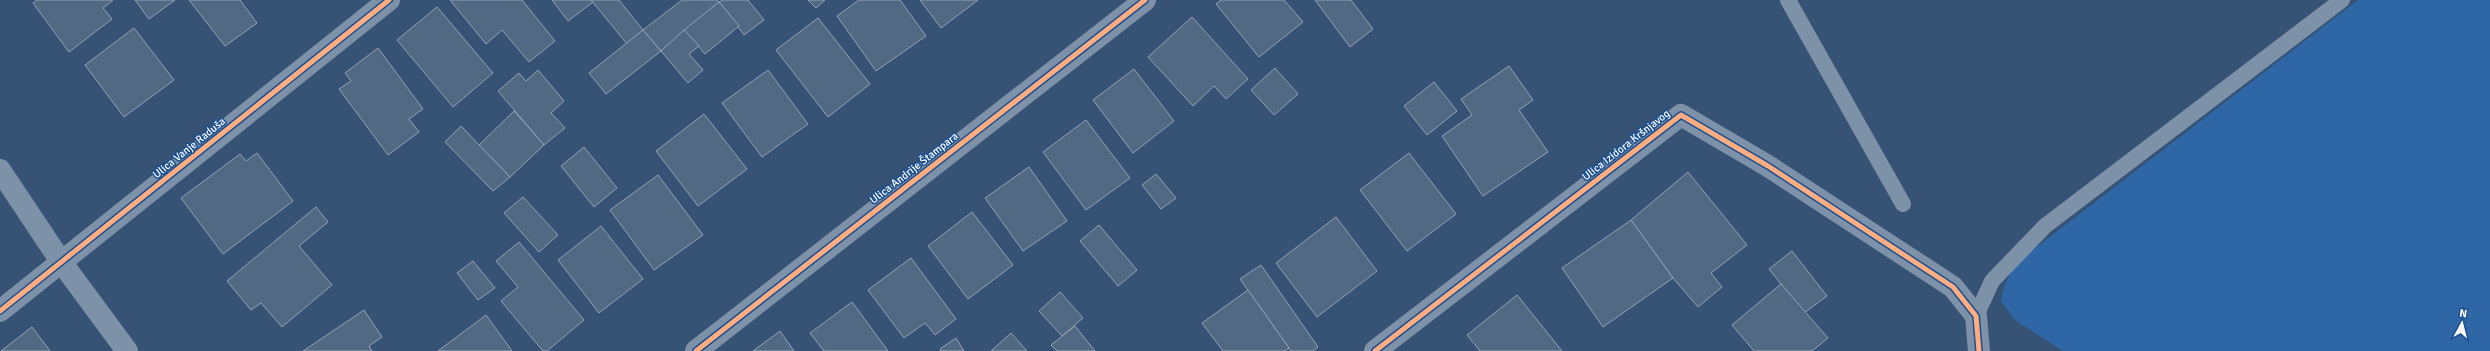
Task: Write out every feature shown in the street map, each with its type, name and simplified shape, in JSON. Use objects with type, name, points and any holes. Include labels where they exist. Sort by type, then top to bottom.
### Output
[{"type":"street","name":"Ulica Vanje Raduša","points":[[0,311],[62,263],[389,0]]},
{"type":"street","name":"Ulica Andrije Štampara","points":[[696,351],[1146,0]]},
{"type":"street","name":"Ulica Izidora Kršnjavog","points":[[1375,351],[1681,115],[1768,166],[1909,256],[1953,287],[1976,316]]},
{"type":"street","points":[[0,170],[62,263],[127,351]]},
{"type":"street","points":[[1976,316],[1979,351]]},
{"type":"lane","points":[[1788,0],[1903,204]]},
{"type":"lane","points":[[1976,316],[1992,281],[2045,226],[2342,0]]},
{"type":"shaded area","points":[[2358,0],[2490,0],[2490,351],[2063,351],[2015,320],[2001,301],[2002,294],[2008,277],[2025,256]]},
{"type":"building","points":[[37,0],[113,0],[103,8],[112,19],[69,52],[33,3]]},
{"type":"building","points":[[135,0],[175,0],[149,19]]},
{"type":"building","points":[[189,0],[240,0],[257,23],[225,46]]},
{"type":"building","points":[[450,0],[522,0],[555,41],[529,62],[502,30],[486,44]]},
{"type":"building","points":[[552,0],[591,0],[593,2],[568,21]]},
{"type":"building","points":[[591,0],[619,0],[643,30],[627,44]]},
{"type":"building","points":[[682,0],[717,0],[719,2],[661,51],[643,30]]},
{"type":"building","points":[[723,0],[748,0],[764,20],[744,35],[719,2]]},
{"type":"building","points":[[808,0],[825,0],[816,8]]},
{"type":"building","points":[[859,0],[900,0],[926,36],[876,71],[837,16]]},
{"type":"building","points":[[920,0],[978,0],[941,28]]},
{"type":"building","points":[[1221,0],[1284,0],[1303,22],[1259,57],[1216,4]]},
{"type":"building","points":[[1315,0],[1351,0],[1373,29],[1350,47]]},
{"type":"building","points":[[719,2],[739,26],[705,54],[684,30]]},
{"type":"building","points":[[437,7],[493,73],[453,107],[397,40]]},
{"type":"building","points":[[1192,17],[1248,79],[1226,99],[1214,86],[1193,106],[1148,57]]},
{"type":"building","points":[[818,18],[870,84],[828,117],[776,50]]},
{"type":"building","points":[[134,28],[174,80],[124,117],[85,65]]},
{"type":"building","points":[[643,30],[661,51],[606,94],[589,73]]},
{"type":"building","points":[[684,30],[699,46],[689,54],[703,70],[688,83],[661,51]]},
{"type":"building","points":[[378,48],[423,109],[409,119],[419,132],[388,155],[339,89],[351,81],[345,73]]},
{"type":"building","points":[[1509,66],[1533,100],[1519,110],[1548,152],[1483,196],[1442,136],[1472,115],[1461,99]]},
{"type":"building","points":[[1275,68],[1298,94],[1274,115],[1251,90]]},
{"type":"building","points":[[1134,69],[1174,121],[1133,153],[1093,100]]},
{"type":"building","points":[[538,70],[564,101],[551,113],[565,128],[544,145],[498,91],[519,73],[526,81]]},
{"type":"building","points":[[768,70],[808,124],[762,157],[722,103]]},
{"type":"building","points":[[1434,82],[1457,111],[1427,135],[1404,106]]},
{"type":"building","points":[[514,111],[544,145],[510,177],[479,145]]},
{"type":"building","points":[[704,114],[747,169],[698,206],[656,151]]},
{"type":"building","points":[[1086,120],[1130,178],[1086,210],[1043,152]]},
{"type":"building","points":[[461,126],[510,177],[493,191],[445,142]]},
{"type":"building","points":[[584,147],[617,188],[594,207],[561,166]]},
{"type":"building","points":[[257,153],[293,201],[223,254],[181,198],[240,154],[246,161]]},
{"type":"building","points":[[1409,153],[1456,214],[1407,251],[1360,190]]},
{"type":"building","points":[[1029,167],[1067,221],[1023,251],[985,198]]},
{"type":"building","points":[[1688,172],[1747,245],[1711,273],[1722,287],[1698,307],[1673,278],[1631,220]]},
{"type":"building","points":[[1156,174],[1176,198],[1161,209],[1142,185]]},
{"type":"building","points":[[658,175],[703,235],[654,270],[610,210]]},
{"type":"building","points":[[523,197],[558,235],[539,252],[504,213]]},
{"type":"building","points":[[316,207],[328,222],[299,246],[332,285],[282,327],[261,303],[251,310],[227,281]]},
{"type":"building","points":[[972,212],[1013,265],[968,299],[928,246]]},
{"type":"building","points":[[1336,217],[1377,271],[1317,317],[1276,263]]},
{"type":"building","points":[[1631,220],[1673,278],[1603,327],[1562,268]]},
{"type":"building","points":[[1099,225],[1137,270],[1118,286],[1080,241]]},
{"type":"building","points":[[601,226],[643,279],[599,313],[558,260]]},
{"type":"building","points":[[519,242],[584,320],[547,351],[543,351],[501,301],[518,287],[496,261]]},
{"type":"building","points":[[1792,251],[1827,296],[1804,313],[1769,269]]},
{"type":"building","points":[[911,258],[956,319],[935,335],[925,323],[904,338],[868,290]]},
{"type":"building","points":[[473,261],[495,288],[478,300],[457,273]]},
{"type":"building","points":[[1261,265],[1318,347],[1313,351],[1291,351],[1240,279]]},
{"type":"building","points":[[1781,284],[1828,338],[1812,351],[1754,351],[1732,325]]},
{"type":"building","points":[[1248,290],[1289,348],[1285,351],[1223,351],[1202,323]]},
{"type":"building","points":[[1060,292],[1083,318],[1062,336],[1039,311]]},
{"type":"building","points":[[1517,295],[1562,351],[1480,351],[1467,335]]},
{"type":"building","points":[[852,302],[888,351],[824,351],[810,333]]},
{"type":"building","points":[[364,310],[382,337],[369,346],[372,351],[303,351]]},
{"type":"building","points":[[486,315],[512,351],[438,351]]},
{"type":"building","points":[[1075,326],[1095,351],[1057,351],[1051,345]]},
{"type":"building","points":[[32,327],[50,351],[1,351]]},
{"type":"building","points":[[780,331],[794,351],[753,351]]},
{"type":"building","points":[[1011,333],[1027,351],[991,351]]},
{"type":"building","points":[[956,338],[964,351],[941,351],[940,349]]},
{"type":"cycle path","points":[[0,311],[389,0]]},
{"type":"cycle path","points":[[696,351],[1145,0]]},
{"type":"cycle path","points":[[1375,351],[1681,115],[1768,166],[1953,287],[1976,316],[1979,351]]}]
